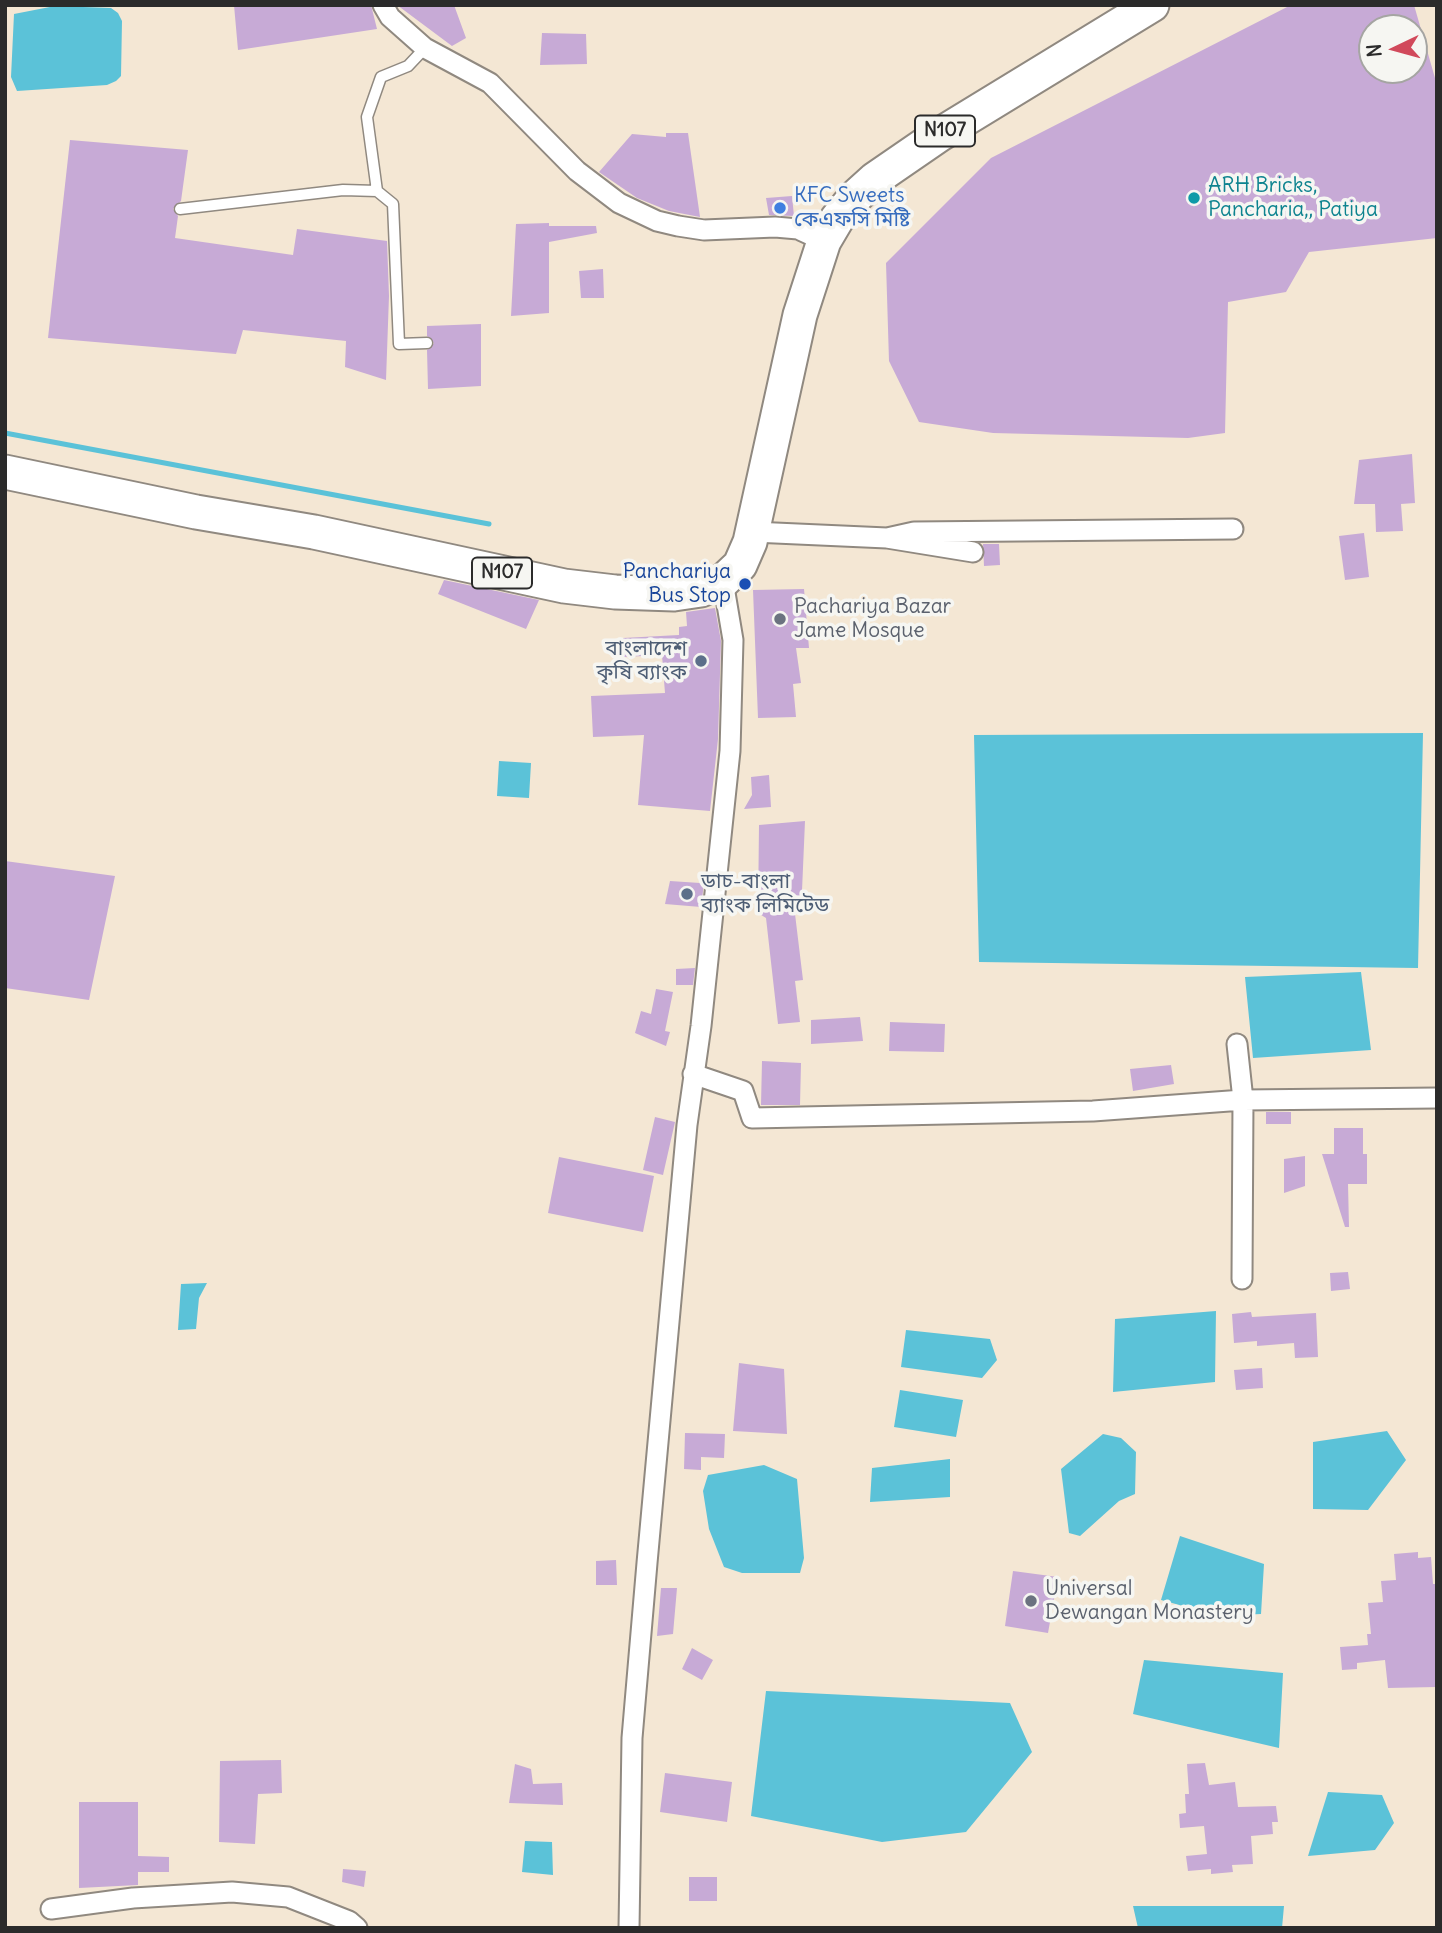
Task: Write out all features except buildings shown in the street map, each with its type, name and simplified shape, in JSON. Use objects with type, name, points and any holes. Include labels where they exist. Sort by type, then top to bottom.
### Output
[{"type":"highway","name":"N107","points":[[5,472],[196,512],[314,532],[564,586],[615,592],[674,594],[701,590],[723,581],[740,565],[753,532],[800,315],[824,241],[854,198],[904,159],[1022,83],[1152,5]]},
{"type":"street","points":[[383,5],[390,17],[425,48],[490,83],[577,171],[619,204],[657,221],[678,226],[704,230],[775,227],[798,229],[824,241]]},
{"type":"street","points":[[887,538],[914,532],[1233,529]]},
{"type":"street","points":[[753,532],[887,538],[972,552]]},
{"type":"street","points":[[629,1928],[632,1738],[693,1074],[701,1026],[730,751],[733,640],[723,581]]},
{"type":"street","points":[[1237,1044],[1243,1100],[1242,1279]]},
{"type":"street","points":[[693,1074],[743,1091],[752,1118],[1093,1111],[1243,1100],[1437,1098]]},
{"type":"street","points":[[51,1909],[132,1898],[232,1892],[288,1898],[349,1921],[357,1928]]},
{"type":"lane","points":[[377,191],[367,117],[381,77],[408,66],[425,48]]},
{"type":"lane","points":[[180,209],[343,190],[377,191],[393,204],[399,344],[427,343]]},
{"type":"water","points":[[55,6],[111,8],[118,13],[122,21],[121,76],[116,81],[107,85],[17,91],[11,77],[14,14]]},
{"type":"water","points":[[1423,733],[1418,968],[979,962],[974,735]]},
{"type":"water","points":[[499,761],[531,763],[529,798],[497,796]]},
{"type":"water","points":[[1361,972],[1371,1050],[1253,1058],[1245,977]]},
{"type":"water","points":[[207,1283],[199,1298],[196,1329],[178,1330],[181,1284]]},
{"type":"water","points":[[1216,1311],[1215,1382],[1113,1392],[1115,1319]]},
{"type":"water","points":[[906,1330],[990,1339],[997,1360],[982,1378],[901,1367]]},
{"type":"water","points":[[900,1390],[963,1400],[956,1437],[894,1427]]},
{"type":"water","points":[[1387,1431],[1406,1460],[1368,1510],[1313,1509],[1313,1442]]},
{"type":"water","points":[[1103,1434],[1121,1438],[1136,1452],[1135,1494],[1119,1501],[1080,1536],[1069,1533],[1061,1469]]},
{"type":"water","points":[[950,1459],[950,1497],[870,1502],[872,1468]]},
{"type":"water","points":[[764,1465],[797,1479],[804,1558],[800,1573],[742,1573],[724,1567],[709,1529],[703,1491],[708,1475]]},
{"type":"water","points":[[1180,1536],[1264,1564],[1261,1614],[1220,1616],[1161,1600]]},
{"type":"water","points":[[1144,1660],[1283,1673],[1279,1748],[1133,1714]]},
{"type":"water","points":[[766,1691],[1010,1703],[1032,1752],[966,1832],[882,1842],[751,1816]]},
{"type":"water","points":[[1328,1792],[1382,1795],[1394,1823],[1375,1850],[1308,1856]]},
{"type":"water","points":[[525,1841],[552,1842],[553,1875],[522,1872]]},
{"type":"water","points":[[1133,1906],[1284,1906],[1282,1928],[1138,1928]]},
{"type":"waterway","points":[[5,433],[489,524]]},
{"type":"place","name":"ARH Bricks, Pancharia,, Patiya","points":[[1194,198]]},
{"type":"place","name":"KFC Sweets কেএফসি মিষ্টি","points":[[780,208]]},
{"type":"place","name":"Panchariya Bus Stop","points":[[745,584]]},
{"type":"place","name":"Pachariya Bazar Jame Mosque","points":[[780,619]]},
{"type":"place","name":"বাংলাদেশ কৃষি ব্যাংক","points":[[701,661]]},
{"type":"place","name":"ডাচ-বাংলা ব্যাংক লিমিটেড","points":[[687,894]]},
{"type":"place","name":"Universal Dewangan Monastery","points":[[1031,1601]]}]
